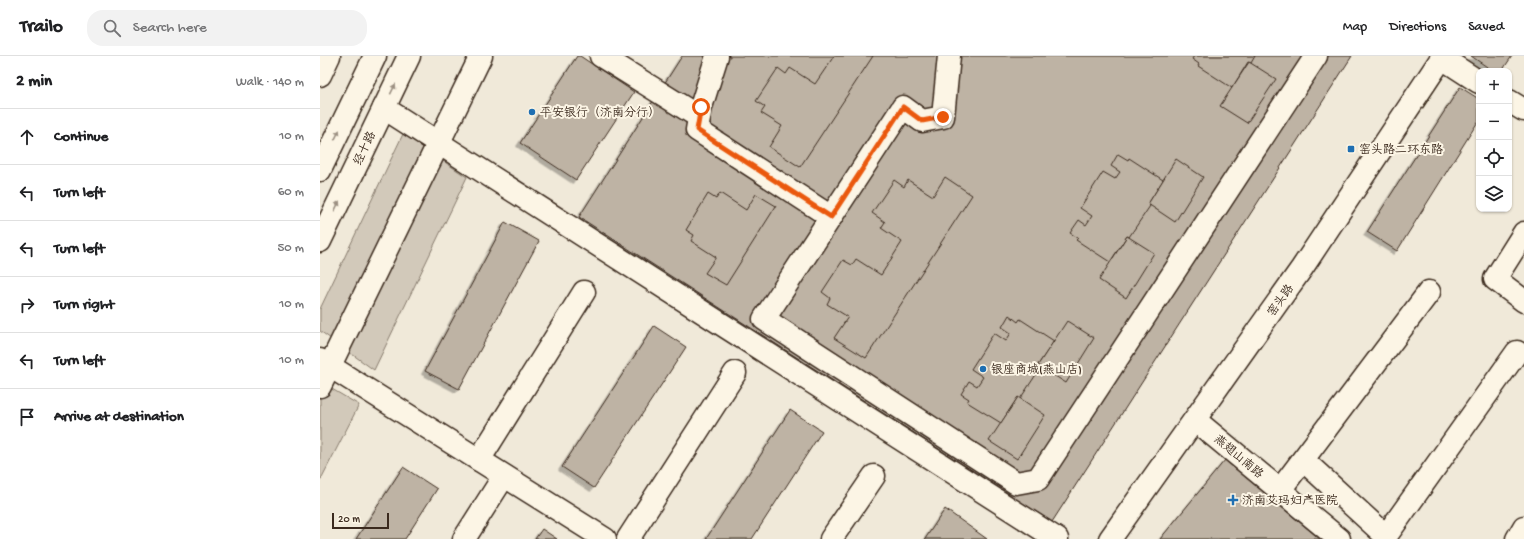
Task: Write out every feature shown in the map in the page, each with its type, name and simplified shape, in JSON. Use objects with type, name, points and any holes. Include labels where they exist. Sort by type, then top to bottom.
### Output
[{"type":"main road","points":[[320,75],[328,56]]},
{"type":"main road","points":[[320,170],[375,56]]},
{"type":"main road","name":"经十路","points":[[320,241],[409,56]]},
{"type":"main road","points":[[320,386],[325,363],[439,144],[481,56]]},
{"type":"main road","points":[[601,56],[699,117]]},
{"type":"main road","points":[[717,56],[699,117],[697,130],[831,217]]},
{"type":"main road","points":[[949,56],[943,117],[922,121],[903,107],[764,318],[1016,483],[1038,479],[1316,56]]},
{"type":"main road","points":[[1443,57],[1476,80]]},
{"type":"main road","name":"窑头路","points":[[1110,539],[1302,268],[1443,57]]},
{"type":"main road","points":[[1512,103],[1524,110]]},
{"type":"main road","points":[[384,108],[1057,539]]},
{"type":"main road","points":[[1524,233],[1494,279],[1524,301]]},
{"type":"main road","points":[[479,460],[584,292]]},
{"type":"main road","points":[[1280,490],[1429,292]]},
{"type":"main road","points":[[1303,460],[1388,537],[1517,352]]},
{"type":"main road","points":[[325,363],[605,539]]},
{"type":"main road","points":[[628,539],[735,372]]},
{"type":"main road","name":"燕翅山南路","points":[[1195,420],[1339,539]]},
{"type":"main road","points":[[464,539],[504,476]]},
{"type":"main road","points":[[831,539],[874,476]]},
{"type":"main road","points":[[1517,539],[1524,526]]},
{"type":"shaded area","points":[[403,134],[467,177],[374,370],[320,331],[320,309]]},
{"type":"shaded area","points":[[320,382],[359,405],[320,481]]},
{"type":"building","points":[[577,56],[580,56],[634,92],[576,180],[520,143]]},
{"type":"building","name":"银座商城(燕山店)","points":[[682,56],[1352,56],[1052,522],[579,217]]},
{"type":"building","points":[[834,56],[873,56],[800,167],[769,147],[782,126],[761,113],[765,107],[756,101],[778,68],[786,74],[790,68],[815,84]]},
{"type":"building","points":[[1194,56],[1255,56],[1251,63],[1248,62],[1232,88],[1198,66],[1199,64],[1192,59]]},
{"type":"building","points":[[1471,56],[1512,56],[1504,68],[1489,68]]},
{"type":"building","points":[[1249,62],[1276,79],[1247,123],[1220,106]]},
{"type":"building","points":[[1460,87],[1476,97],[1476,125],[1397,251],[1367,232]]},
{"type":"building","points":[[1118,154],[1128,160],[1129,158],[1163,180],[1148,204],[1150,206],[1129,237],[1127,236],[1110,262],[1076,240],[1078,238],[1070,233],[1079,220],[1086,225],[1092,216],[1080,208],[1103,172],[1115,179],[1120,172],[1111,166]]},
{"type":"building","points":[[1176,159],[1203,177],[1175,222],[1148,204]]},
{"type":"building","points":[[945,177],[972,195],[866,358],[834,338],[848,317],[827,304],[830,298],[822,292],[843,260],[852,265],[856,259],[881,275],[902,242],[881,228],[885,222],[872,213],[894,180],[904,187],[908,180],[933,196]]},
{"type":"building","points":[[720,193],[746,210],[756,194],[776,206],[726,285],[705,273],[716,257],[691,241],[694,235],[686,230],[708,194],[716,199]]},
{"type":"building","points":[[505,222],[539,241],[459,389],[425,371]]},
{"type":"building","points":[[1127,236],[1154,253],[1126,298],[1099,280]]},
{"type":"building","points":[[1009,315],[1018,322],[1020,319],[1054,341],[1038,365],[1041,367],[1020,399],[1018,397],[1001,423],[967,402],[969,399],[961,394],[969,381],[977,386],[983,377],[971,369],[994,333],[1006,341],[1011,333],[1002,327]]},
{"type":"building","points":[[1067,321],[1094,338],[1066,383],[1038,365]]},
{"type":"building","points":[[654,326],[686,347],[594,488],[562,467]]},
{"type":"building","points":[[1018,397],[1045,415],[1017,459],[989,441]]},
{"type":"building","points":[[790,410],[822,431],[752,539],[706,539]]},
{"type":"building","name":"济南艾玛妇产医院","points":[[1225,460],[1320,539],[1160,539]]},
{"type":"building","points":[[403,467],[437,489],[405,539],[356,539]]},
{"type":"building","points":[[945,509],[987,539],[925,539]]},
{"type":"building","points":[[542,529],[557,539],[535,539]]},
{"type":"place","name":"平安银行（济南分行）","points":[[532,112]]},
{"type":"place","name":"窑头路二环东路","points":[[1351,149]]},
{"type":"place","name":"银座商城(燕山店)","points":[[983,369]]},
{"type":"place","name":"济南艾玛妇产医院","points":[[1233,500]]},
{"type":"route","points":[[701,107],[697,130],[831,217],[903,107],[922,121],[943,117]]}]
